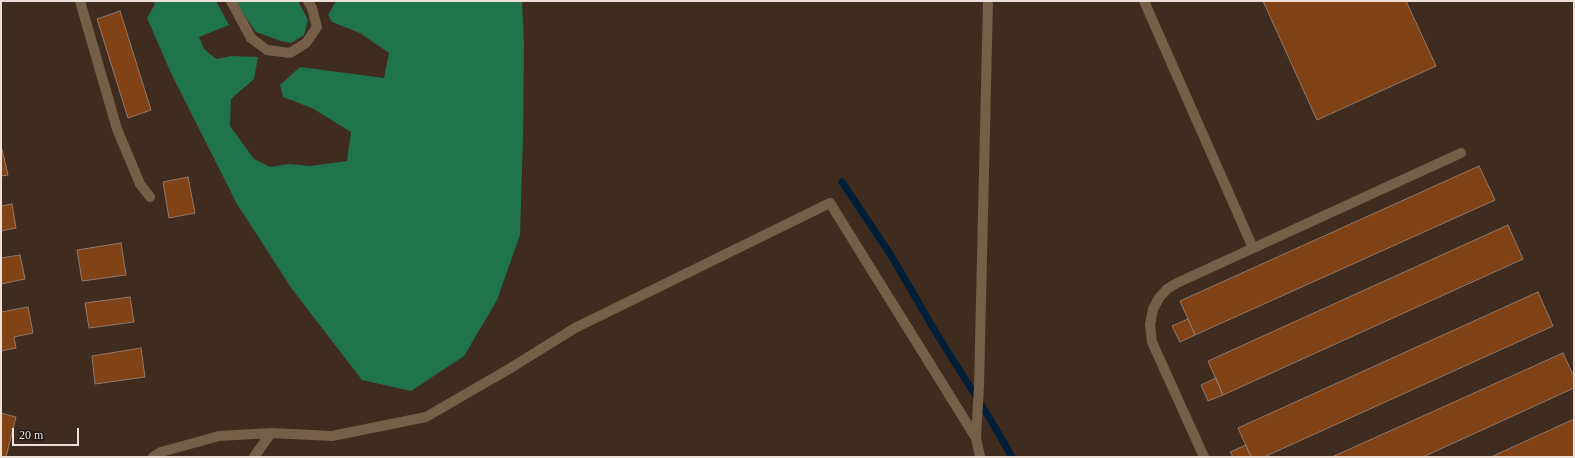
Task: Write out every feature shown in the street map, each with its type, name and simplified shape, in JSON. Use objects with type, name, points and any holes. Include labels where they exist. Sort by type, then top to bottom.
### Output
[{"type":"street","points":[[80,1],[117,129],[140,184],[150,197]]},
{"type":"street","points":[[231,1],[251,38],[267,50],[290,53],[306,44],[317,27],[312,8],[308,1]]},
{"type":"street","points":[[980,457],[976,438],[976,423],[979,386],[988,1]]},
{"type":"street","points":[[1144,1],[1253,248]]},
{"type":"street","points":[[1204,457],[1152,342],[1150,325],[1153,309],[1166,289],[1461,153]]},
{"type":"street","points":[[153,457],[161,452],[219,436],[270,433],[332,436],[426,417],[509,369],[575,328],[830,203],[976,438]]},
{"type":"street","points":[[254,457],[270,433]]},
{"type":"green space","points":[[153,1],[216,1],[229,25],[199,37],[204,49],[216,59],[232,56],[258,57],[254,79],[231,99],[230,126],[254,159],[270,167],[289,164],[310,166],[347,161],[351,132],[312,108],[283,97],[280,85],[300,67],[384,78],[389,53],[360,33],[332,22],[328,15],[336,1],[522,1],[524,44],[520,235],[497,300],[464,356],[411,391],[362,380],[292,289],[237,204],[171,73],[147,18],[155,4]]},
{"type":"green space","points":[[236,1],[298,1],[308,20],[304,35],[291,43],[256,32]]},
{"type":"building","points":[[1263,1],[1406,1],[1436,66],[1317,120]]},
{"type":"building","points":[[120,11],[151,110],[128,118],[97,19]]},
{"type":"building","points":[[1,149],[8,175],[1,176]]},
{"type":"building","points":[[1479,166],[1495,200],[1195,335],[1180,301]]},
{"type":"building","points":[[188,177],[195,213],[169,218],[163,182]]},
{"type":"building","points":[[12,204],[16,228],[1,231],[1,206]]},
{"type":"building","points":[[1508,225],[1523,259],[1223,395],[1208,361]]},
{"type":"building","points":[[121,243],[126,275],[82,281],[77,250]]},
{"type":"building","points":[[20,255],[25,279],[1,284],[1,258]]},
{"type":"building","points":[[1538,292],[1553,326],[1264,457],[1251,457],[1238,428]]},
{"type":"building","points":[[130,297],[134,322],[89,328],[85,303]]},
{"type":"building","points":[[28,307],[33,333],[14,337],[16,348],[1,351],[1,312]]},
{"type":"building","points":[[1188,319],[1195,335],[1180,342],[1172,326]]},
{"type":"building","points":[[141,348],[145,377],[95,384],[92,356]]},
{"type":"building","points":[[1563,353],[1574,377],[1574,388],[1423,457],[1332,457]]},
{"type":"building","points":[[1216,378],[1223,395],[1208,401],[1201,385]]},
{"type":"building","points":[[1,413],[16,417],[6,457],[1,457]]},
{"type":"building","points":[[1574,419],[1574,457],[1491,457]]},
{"type":"building","points":[[1246,445],[1251,457],[1233,457],[1230,452]]},
{"type":"waterway","points":[[842,182],[892,257],[935,331],[1012,457]]}]
